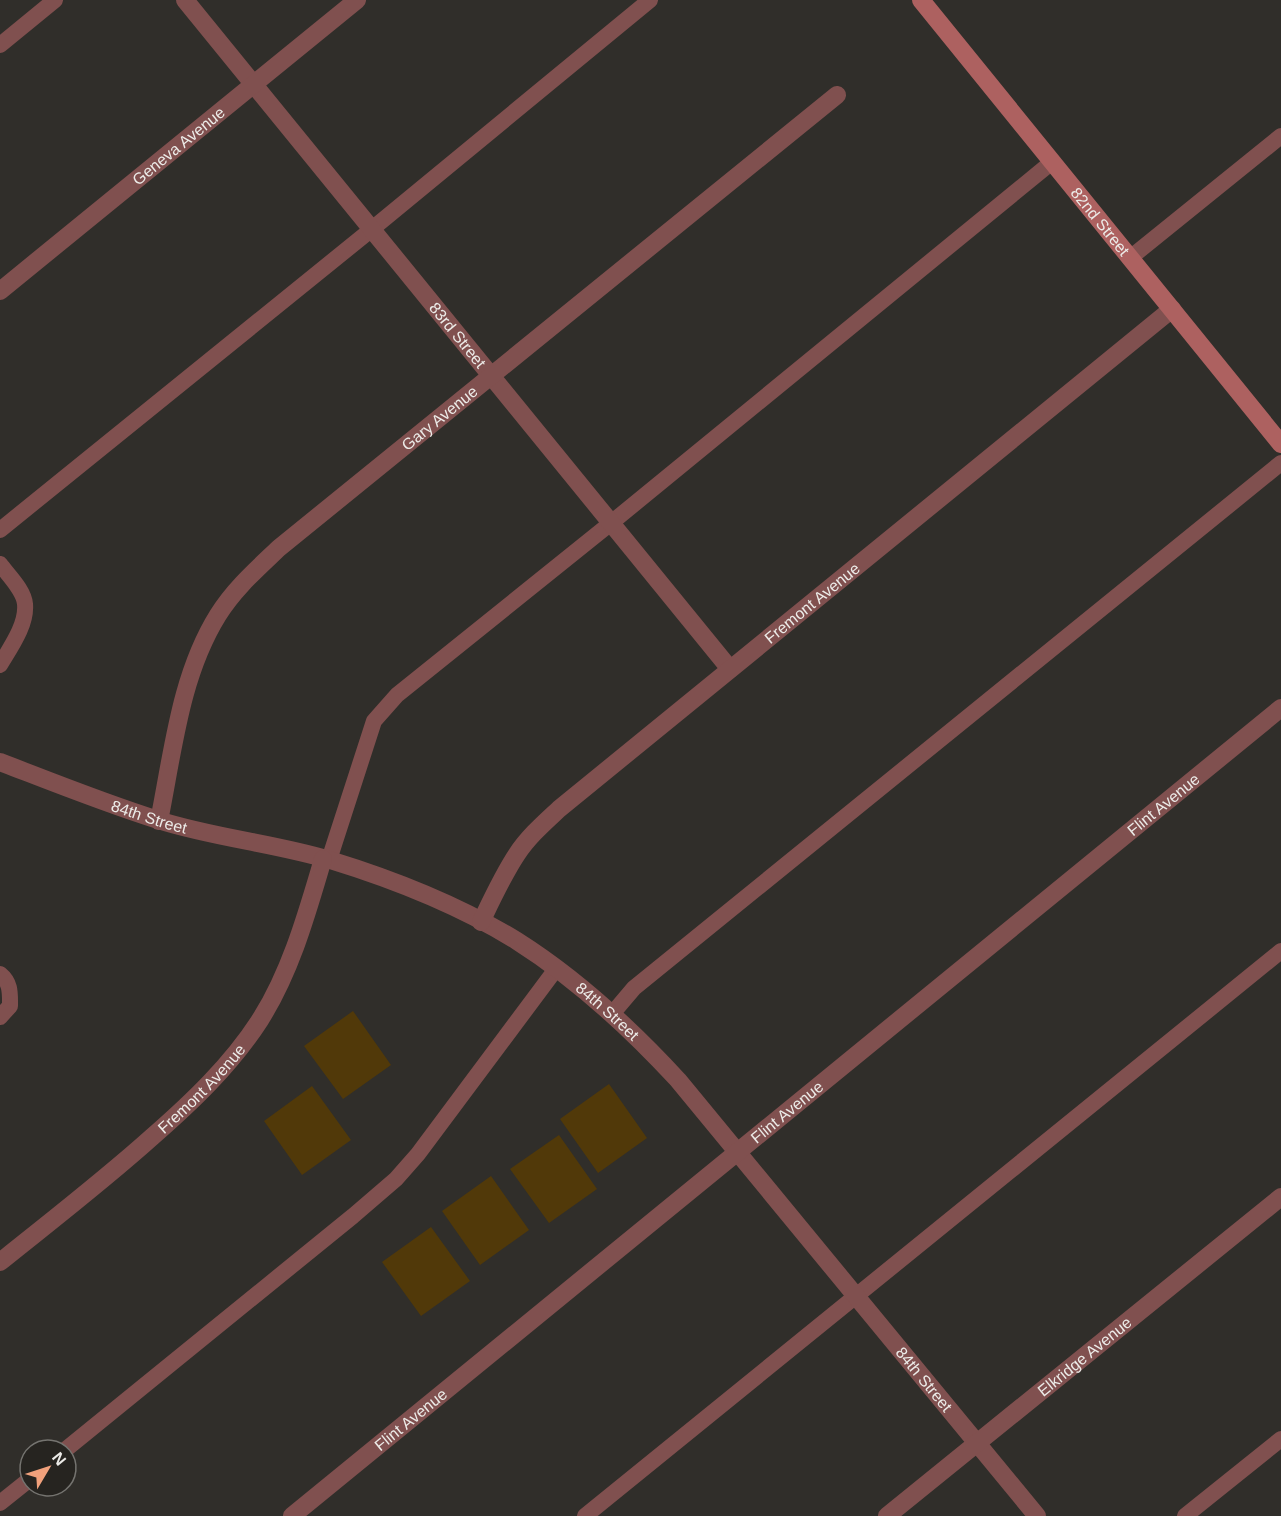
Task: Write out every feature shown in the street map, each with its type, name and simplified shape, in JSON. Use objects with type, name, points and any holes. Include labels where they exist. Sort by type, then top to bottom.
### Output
[{"type":"main road","name":"82nd Street","points":[[921,0],[1281,444]]},
{"type":"street","name":"83rd Street","points":[[186,0],[730,669]]},
{"type":"street","name":"Geneva Avenue","points":[[0,291],[357,0]]},
{"type":"street","name":"Gary Avenue","points":[[159,821],[184,700],[198,656],[218,616],[245,579],[279,548],[490,375],[837,95]]},
{"type":"street","name":"Fremont Avenue","points":[[481,922],[517,853],[536,831],[730,669],[1172,309]]},
{"type":"street","name":"Flint Avenue","points":[[292,1516],[1281,708]]},
{"type":"street","name":"84th Street","points":[[0,762],[159,821],[326,859],[430,898],[481,922],[517,941],[556,969],[612,1014],[678,1080],[1036,1516]]},
{"type":"street","name":"Fremont Avenue","points":[[0,1262],[192,1102],[241,1048],[261,1018],[282,977],[326,859]]},
{"type":"street","name":"Elkridge Avenue","points":[[887,1516],[1281,1197]]},
{"type":"lane","points":[[0,45],[55,0]]},
{"type":"lane","points":[[0,530],[372,229],[650,0]]},
{"type":"lane","points":[[1130,258],[1281,136]]},
{"type":"lane","points":[[326,859],[374,721],[397,695],[1052,162]]},
{"type":"lane","points":[[612,1014],[634,988],[1281,463]]},
{"type":"lane","points":[[0,564],[19,588],[26,603],[17,635],[0,665]]},
{"type":"lane","points":[[585,1516],[1281,951]]},
{"type":"lane","points":[[78,1439],[396,1179],[418,1154],[556,969]]},
{"type":"lane","points":[[0,974],[7,980],[10,1006],[0,1017]]},
{"type":"lane","points":[[1185,1516],[1281,1438]]},
{"type":"lane","points":[[0,1503],[18,1489]]},
{"type":"building","points":[[353,1011],[391,1065],[343,1099],[304,1046]]},
{"type":"building","points":[[609,1084],[647,1138],[598,1173],[560,1119]]},
{"type":"building","points":[[312,1086],[351,1140],[302,1175],[264,1121]]},
{"type":"building","points":[[559,1135],[597,1189],[549,1223],[510,1169]]},
{"type":"building","points":[[491,1176],[529,1230],[480,1265],[442,1211]]},
{"type":"building","points":[[431,1227],[470,1281],[421,1316],[382,1262]]}]
